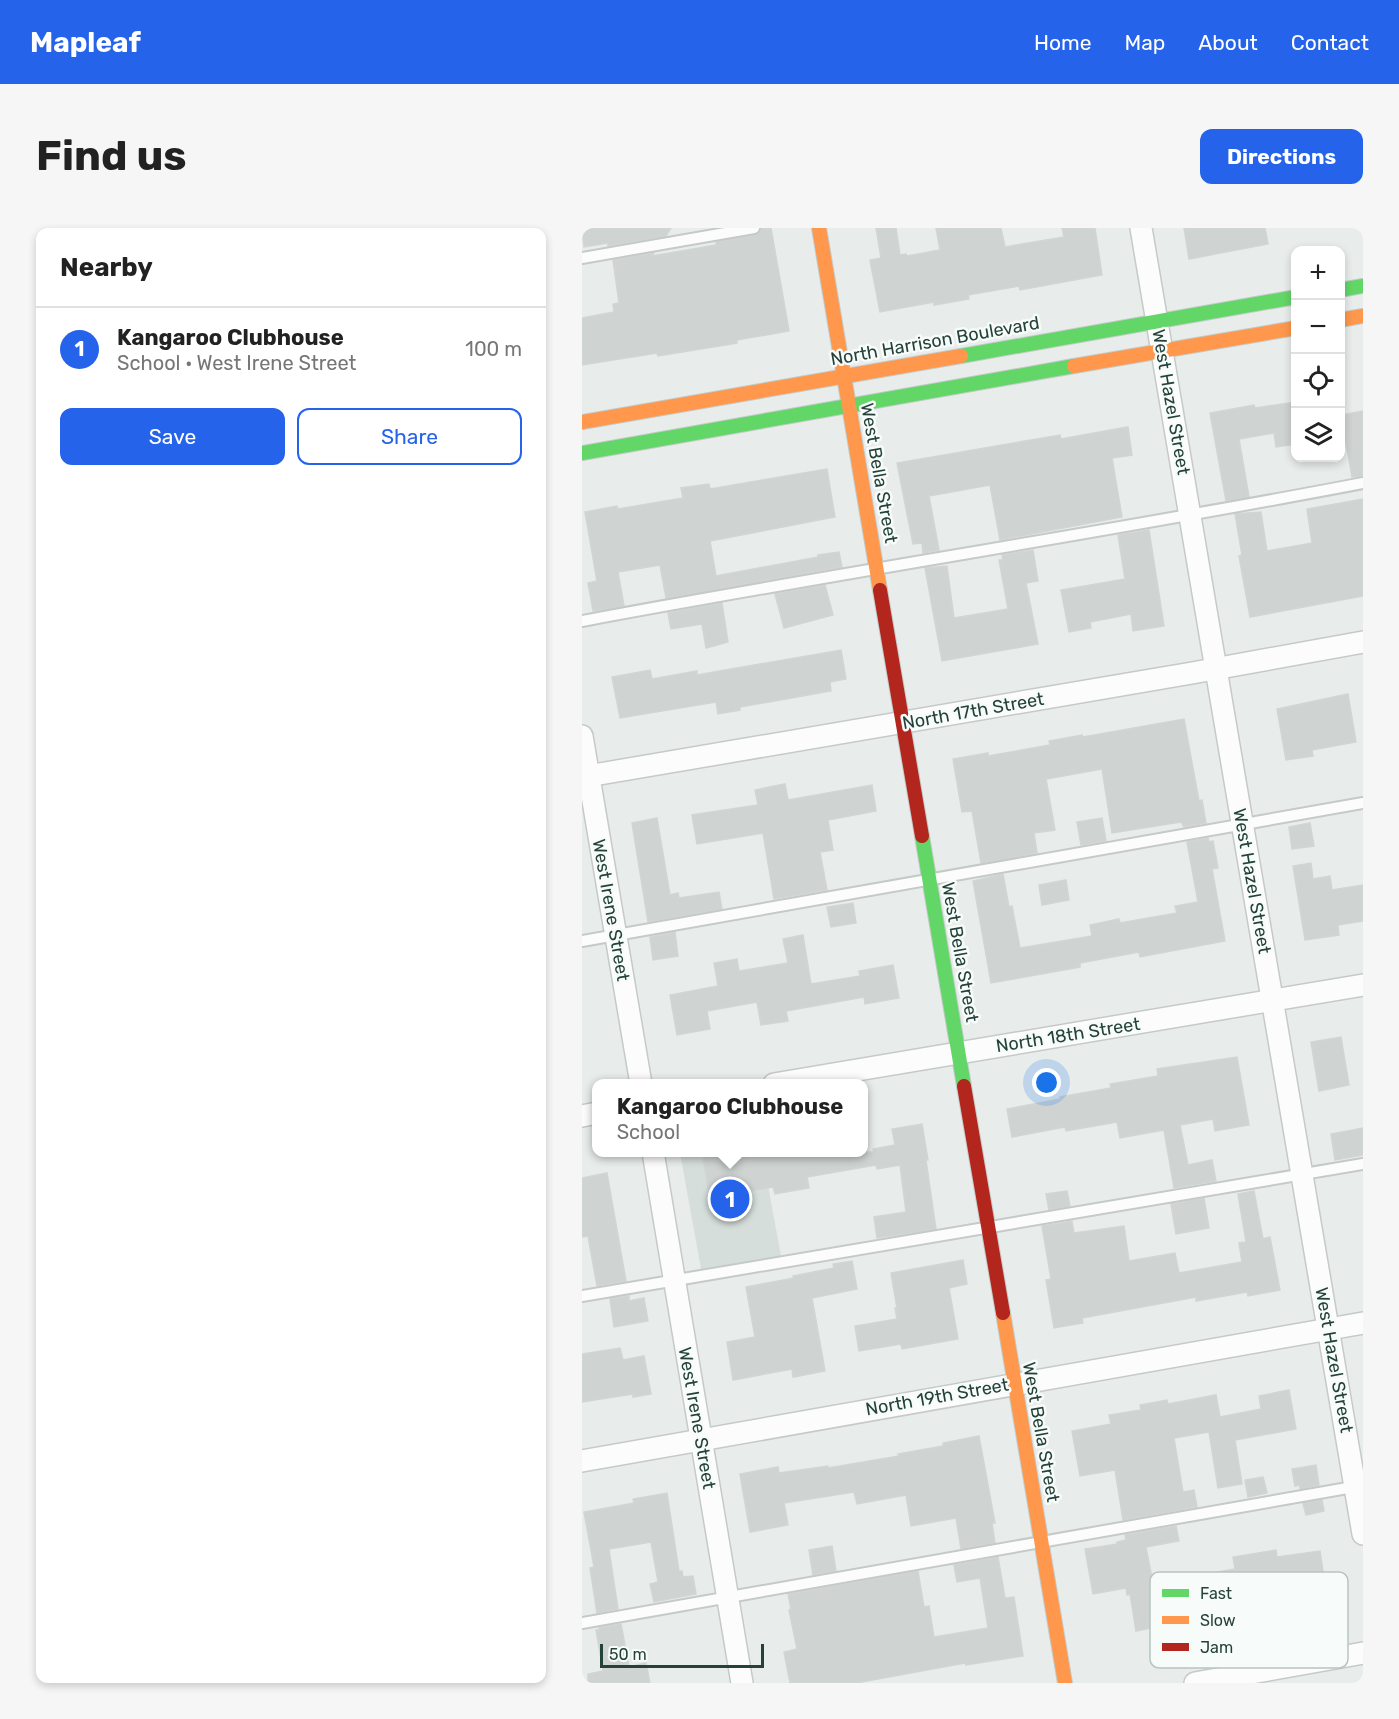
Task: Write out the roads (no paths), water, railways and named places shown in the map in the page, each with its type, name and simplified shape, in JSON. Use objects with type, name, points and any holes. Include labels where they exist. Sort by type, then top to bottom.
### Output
[{"type":"street","name":"West Bella Street","points":[[819,228],[1065,1683]]},
{"type":"street","name":"West Hazel Street","points":[[1142,228],[1328,1328],[1359,1486],[1363,1534]]},
{"type":"street","points":[[1345,289],[1363,286]]},
{"type":"street","name":"North Harrison Boulevard","points":[[582,422],[1291,298]]},
{"type":"street","points":[[1345,319],[1363,316]]},
{"type":"street","points":[[582,453],[1291,329]]},
{"type":"street","name":"North 17th Street","points":[[586,777],[1363,642]]},
{"type":"street","name":"West Irene Street","points":[[582,736],[586,777],[640,1079]]},
{"type":"street","name":"North 18th Street","points":[[799,1079],[1363,985]]},
{"type":"street","name":"West Irene Street","points":[[654,1157],[742,1683]]},
{"type":"street","name":"North 19th Street","points":[[582,1461],[1363,1323]]},
{"type":"street","points":[[1348,1656],[1363,1653]]},
{"type":"street","points":[[1195,1683],[1279,1668]]},
{"type":"lane","points":[[582,258],[754,228]]},
{"type":"lane","points":[[582,621],[877,568],[1190,516],[1363,483]]},
{"type":"lane","points":[[582,940],[930,881],[1363,803]]},
{"type":"lane","points":[[582,1296],[1363,1164]]},
{"type":"lane","points":[[582,1623],[1359,1486]]},
{"type":"place","name":"Kangaroo Clubhouse","points":[[730,1199]]}]
